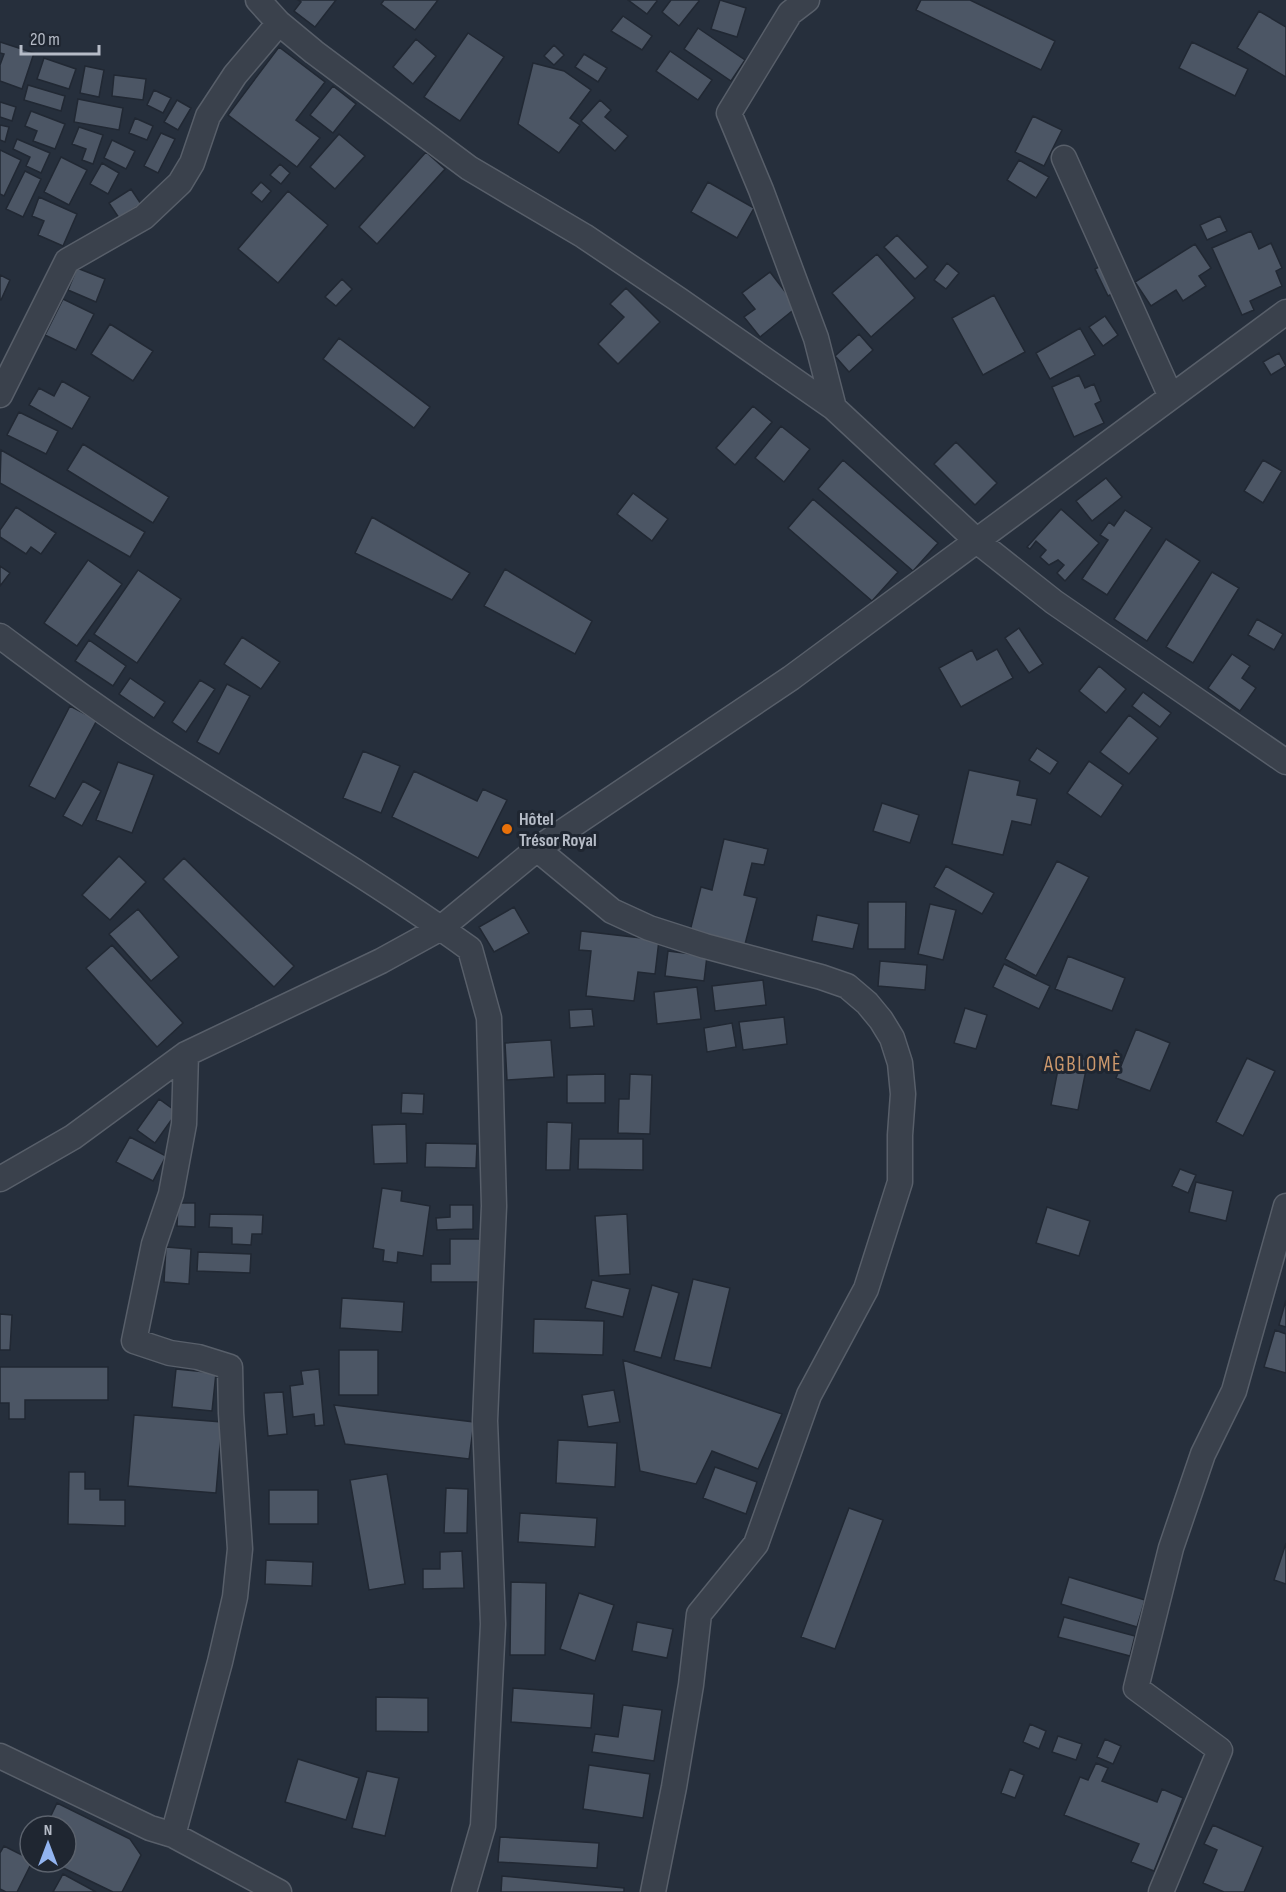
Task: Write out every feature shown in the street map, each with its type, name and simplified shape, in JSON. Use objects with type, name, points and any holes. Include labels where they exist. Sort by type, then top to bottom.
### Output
[{"type":"street","points":[[258,0],[279,24],[469,168],[593,242],[834,408],[977,541],[1054,602],[1286,762]]},
{"type":"street","points":[[807,0],[790,13],[729,113],[761,190],[816,338],[834,408]]},
{"type":"street","points":[[0,395],[67,261],[144,217],[180,183],[192,163],[208,116],[235,75],[279,24]]},
{"type":"street","points":[[1065,158],[1171,397]]},
{"type":"street","points":[[0,1179],[73,1137],[186,1054],[381,961],[441,928],[537,849],[790,678],[1286,312]]},
{"type":"street","points":[[0,636],[163,752],[280,823],[471,949],[489,1018],[494,1206],[485,1421],[493,1624],[483,1826],[464,1892]]},
{"type":"street","points":[[537,849],[612,911],[649,928],[847,986],[867,1002],[881,1020],[892,1038],[900,1063],[903,1094],[900,1182],[866,1289],[810,1395],[756,1544],[699,1614],[691,1685],[653,1892]]},
{"type":"street","points":[[173,1835],[220,1662],[235,1597],[240,1549],[230,1367],[198,1357],[170,1353],[134,1341],[154,1244],[171,1194],[184,1124],[186,1054]]},
{"type":"street","points":[[1161,1892],[1220,1750],[1136,1688],[1171,1548],[1203,1454],[1234,1391],[1286,1206]]},
{"type":"street","points":[[0,1756],[150,1828],[173,1835],[279,1892]]},
{"type":"building","points":[[298,0],[336,0],[315,27],[294,11],[301,2]]},
{"type":"building","points":[[384,0],[438,0],[415,30],[381,4]]},
{"type":"building","points":[[628,0],[656,0],[657,1],[647,14]]},
{"type":"building","points":[[671,0],[699,1],[679,26],[662,12]]},
{"type":"building","points":[[720,0],[746,8],[737,37],[711,29]]},
{"type":"building","points":[[921,0],[970,0],[1055,41],[1041,70],[916,10]]},
{"type":"building","points":[[1259,11],[1286,27],[1286,77],[1237,48]]},
{"type":"building","points":[[623,16],[652,36],[642,50],[611,31]]},
{"type":"building","points":[[698,28],[745,60],[731,81],[684,49]]},
{"type":"building","points":[[468,33],[504,57],[460,121],[424,97]]},
{"type":"building","points":[[416,39],[436,56],[413,84],[393,67]]},
{"type":"building","points":[[0,42],[34,53],[22,89],[0,81],[0,65],[4,54],[0,53]]},
{"type":"building","points":[[1192,42],[1248,69],[1235,96],[1179,68]]},
{"type":"building","points":[[554,45],[564,55],[554,65],[544,56]]},
{"type":"building","points":[[279,47],[325,82],[296,120],[320,138],[297,167],[228,115]]},
{"type":"building","points":[[670,51],[712,80],[698,100],[656,71]]},
{"type":"building","points":[[584,54],[607,68],[598,82],[575,67]]},
{"type":"building","points":[[44,58],[76,69],[69,89],[37,79]]},
{"type":"building","points":[[533,63],[564,71],[591,90],[570,118],[580,125],[559,153],[518,124]]},
{"type":"building","points":[[85,66],[104,70],[99,97],[80,93]]},
{"type":"building","points":[[114,75],[146,79],[143,100],[112,96]]},
{"type":"building","points":[[28,85],[65,96],[61,111],[24,100]]},
{"type":"building","points":[[333,86],[356,104],[333,133],[310,115]]},
{"type":"building","points":[[154,90],[171,98],[163,113],[147,105]]},
{"type":"building","points":[[78,99],[123,108],[119,130],[74,122]]},
{"type":"building","points":[[177,100],[191,108],[178,130],[164,122]]},
{"type":"building","points":[[600,100],[611,110],[605,117],[628,136],[615,151],[581,121]]},
{"type":"building","points":[[0,102],[16,107],[12,121],[0,117]]},
{"type":"building","points":[[31,111],[65,124],[55,149],[33,141],[37,131],[25,126]]},
{"type":"building","points":[[1033,116],[1062,130],[1044,166],[1015,152]]},
{"type":"building","points":[[135,118],[153,126],[147,140],[129,133]]},
{"type":"building","points":[[0,125],[9,127],[5,142],[0,140]]},
{"type":"building","points":[[79,127],[103,135],[93,164],[82,160],[86,149],[72,144]]},
{"type":"building","points":[[161,133],[175,139],[158,173],[144,166]]},
{"type":"building","points":[[339,134],[365,156],[335,189],[310,167]]},
{"type":"building","points":[[17,139],[50,153],[41,173],[26,166],[30,157],[13,149]]},
{"type":"building","points":[[112,140],[135,151],[126,169],[104,158]]},
{"type":"building","points":[[0,150],[21,160],[4,196],[0,194]]},
{"type":"building","points":[[426,152],[445,169],[377,244],[359,227]]},
{"type":"building","points":[[61,157],[87,170],[69,205],[44,192]]},
{"type":"building","points":[[1019,160],[1049,177],[1036,198],[1007,180]]},
{"type":"building","points":[[102,163],[119,173],[108,194],[90,184]]},
{"type":"building","points":[[280,164],[290,173],[281,184],[270,175]]},
{"type":"building","points":[[25,171],[41,179],[23,217],[6,209]]},
{"type":"building","points":[[261,182],[271,191],[262,202],[251,193]]},
{"type":"building","points":[[708,182],[754,208],[737,238],[691,212]]},
{"type":"building","points":[[131,189],[141,204],[119,218],[109,203]]},
{"type":"building","points":[[288,191],[328,225],[278,283],[238,249]]},
{"type":"building","points":[[39,197],[77,214],[63,246],[38,235],[44,221],[32,216]]},
{"type":"building","points":[[1220,216],[1227,231],[1207,240],[1200,225]]},
{"type":"building","points":[[1251,231],[1259,249],[1271,243],[1282,268],[1276,271],[1282,286],[1250,301],[1254,310],[1242,315],[1212,248]]},
{"type":"building","points":[[897,235],[928,267],[915,279],[884,247]]},
{"type":"building","points":[[1195,244],[1211,268],[1199,276],[1206,286],[1183,301],[1176,290],[1151,306],[1135,282]]},
{"type":"building","points":[[877,254],[915,298],[871,337],[832,293]]},
{"type":"building","points":[[947,263],[959,273],[946,289],[934,280]]},
{"type":"building","points":[[1105,264],[1118,291],[1108,296],[1095,269]]},
{"type":"building","points":[[77,268],[105,279],[96,302],[68,290]]},
{"type":"building","points":[[770,272],[797,307],[760,337],[744,317],[755,309],[742,293]]},
{"type":"building","points":[[0,275],[10,280],[1,300],[0,300]]},
{"type":"building","points":[[342,279],[352,289],[336,306],[325,297]]},
{"type":"building","points":[[626,288],[660,322],[618,364],[598,344],[624,317],[610,304]]},
{"type":"building","points":[[994,295],[1025,352],[983,375],[952,318]]},
{"type":"building","points":[[63,299],[94,314],[76,350],[45,335]]},
{"type":"building","points":[[1105,316],[1118,335],[1103,346],[1089,327]]},
{"type":"building","points":[[110,324],[153,351],[133,381],[91,354]]},
{"type":"building","points":[[1080,328],[1095,355],[1050,379],[1036,353]]},
{"type":"building","points":[[859,334],[873,350],[849,372],[835,356]]},
{"type":"building","points":[[339,338],[430,407],[414,428],[323,359]]},
{"type":"building","points":[[1279,353],[1286,366],[1271,375],[1263,362]]},
{"type":"building","points":[[1079,375],[1085,388],[1094,384],[1101,401],[1095,404],[1104,423],[1074,437],[1052,387]]},
{"type":"building","points":[[62,381],[90,397],[72,429],[29,405],[39,388],[54,396]]},
{"type":"building","points":[[753,406],[772,422],[735,465],[716,448]]},
{"type":"building","points":[[19,412],[58,431],[46,454],[7,435]]},
{"type":"building","points":[[781,426],[810,449],[784,482],[755,458]]},
{"type":"building","points":[[956,442],[997,483],[975,505],[934,464]]},
{"type":"building","points":[[83,444],[169,497],[153,523],[67,470]]},
{"type":"building","points":[[1,450],[145,532],[130,557],[0,483]]},
{"type":"building","points":[[843,460],[938,543],[913,571],[818,489]]},
{"type":"building","points":[[1263,460],[1282,471],[1263,503],[1244,491]]},
{"type":"building","points":[[1106,478],[1122,497],[1092,521],[1076,501]]},
{"type":"building","points":[[633,493],[668,519],[652,541],[617,514]]},
{"type":"building","points":[[813,499],[898,572],[872,601],[788,528]]},
{"type":"building","points":[[16,507],[56,533],[41,554],[31,547],[26,554],[0,537],[0,530]]},
{"type":"building","points":[[1061,509],[1099,543],[1065,581],[1057,573],[1064,565],[1058,560],[1049,565],[1040,557],[1046,550],[1036,541],[1030,549],[1027,547]]},
{"type":"building","points":[[1125,510],[1152,528],[1107,595],[1082,579],[1108,540],[1100,535],[1109,522],[1114,526]]},
{"type":"building","points":[[372,517],[470,573],[452,600],[355,553]]},
{"type":"building","points":[[1166,539],[1200,561],[1147,641],[1114,619]]},
{"type":"building","points":[[88,560],[122,584],[77,646],[44,623]]},
{"type":"building","points":[[0,566],[10,573],[0,586]]},
{"type":"building","points":[[505,569],[592,621],[575,654],[484,606]]},
{"type":"building","points":[[138,570],[181,599],[137,663],[94,634]]},
{"type":"building","points":[[1212,572],[1239,588],[1193,663],[1166,647]]},
{"type":"building","points":[[1257,619],[1283,634],[1274,650],[1248,635]]},
{"type":"building","points":[[1019,628],[1043,664],[1029,673],[1005,638]]},
{"type":"building","points":[[242,637],[280,662],[261,689],[224,664]]},
{"type":"building","points":[[89,640],[126,666],[113,686],[75,661]]},
{"type":"building","points":[[997,649],[1013,678],[961,707],[939,668],[972,650],[977,660]]},
{"type":"building","points":[[1232,654],[1250,666],[1242,678],[1256,688],[1240,711],[1208,688]]},
{"type":"building","points":[[1099,666],[1126,689],[1106,713],[1079,691]]},
{"type":"building","points":[[130,678],[165,702],[154,718],[119,694]]},
{"type":"building","points":[[200,680],[215,689],[186,732],[172,722]]},
{"type":"building","points":[[227,684],[250,696],[219,754],[197,742]]},
{"type":"building","points":[[1143,692],[1171,713],[1160,727],[1132,706]]},
{"type":"building","points":[[70,706],[97,720],[55,799],[29,786]]},
{"type":"building","points":[[1129,715],[1158,738],[1129,774],[1100,752]]},
{"type":"building","points":[[1037,748],[1058,762],[1050,774],[1029,760]]},
{"type":"building","points":[[363,751],[400,766],[381,813],[343,798]]},
{"type":"building","points":[[1089,761],[1123,785],[1101,817],[1067,793]]},
{"type":"building","points":[[118,762],[154,775],[132,833],[96,820]]},
{"type":"building","points":[[969,770],[1020,781],[1017,795],[1037,799],[1031,825],[1012,821],[1003,855],[952,844]]},
{"type":"building","points":[[414,771],[477,801],[483,789],[507,800],[478,858],[392,817]]},
{"type":"building","points":[[83,781],[101,791],[82,826],[63,816]]},
{"type":"building","points":[[882,803],[919,815],[910,843],[873,831]]},
{"type":"building","points":[[724,839],[768,849],[764,865],[752,863],[744,895],[757,898],[744,948],[689,935],[701,887],[712,890]]},
{"type":"building","points":[[119,856],[146,882],[110,920],[82,895]]},
{"type":"building","points":[[184,858],[294,966],[274,987],[163,879]]},
{"type":"building","points":[[1057,861],[1089,877],[1036,976],[1005,959]]},
{"type":"building","points":[[946,866],[994,893],[982,914],[934,887]]},
{"type":"building","points":[[868,902],[906,902],[905,949],[868,949]]},
{"type":"building","points":[[930,904],[956,910],[943,960],[918,954]]},
{"type":"building","points":[[514,907],[529,933],[494,952],[479,927]]},
{"type":"building","points":[[138,909],[179,957],[151,981],[109,934]]},
{"type":"building","points":[[817,915],[859,924],[853,949],[812,941]]},
{"type":"building","points":[[581,931],[659,940],[655,974],[638,972],[634,1001],[586,996],[591,951],[579,950]]},
{"type":"building","points":[[112,945],[183,1023],[157,1047],[86,968]]},
{"type":"building","points":[[668,951],[707,956],[704,981],[665,976]]},
{"type":"building","points":[[1068,956],[1125,978],[1112,1011],[1055,989]]},
{"type":"building","points":[[880,961],[927,965],[925,990],[878,986]]},
{"type":"building","points":[[1004,964],[1050,986],[1039,1009],[993,987]]},
{"type":"building","points":[[763,980],[766,1005],[715,1011],[712,986]]},
{"type":"building","points":[[697,987],[701,1019],[657,1024],[654,992]]},
{"type":"building","points":[[965,1008],[987,1015],[976,1049],[954,1043]]},
{"type":"building","points":[[592,1009],[594,1026],[570,1028],[569,1010]]},
{"type":"building","points":[[784,1017],[787,1044],[743,1050],[739,1022]]},
{"type":"building","points":[[732,1023],[736,1047],[707,1052],[704,1028]]},
{"type":"building","points":[[1136,1029],[1170,1043],[1150,1091],[1116,1078]]},
{"type":"building","points":[[551,1040],[554,1077],[507,1080],[505,1043]]},
{"type":"building","points":[[1061,1054],[1088,1060],[1078,1110],[1051,1105]]},
{"type":"building","points":[[1247,1058],[1275,1071],[1243,1136],[1216,1122]]},
{"type":"building","points":[[605,1074],[605,1103],[567,1103],[567,1075]]},
{"type":"building","points":[[630,1074],[652,1075],[650,1134],[618,1133],[619,1099],[629,1099]]},
{"type":"building","points":[[402,1093],[424,1094],[423,1114],[401,1113]]},
{"type":"building","points":[[159,1099],[177,1112],[155,1143],[137,1130]]},
{"type":"building","points":[[547,1122],[572,1123],[570,1170],[546,1170]]},
{"type":"building","points":[[406,1124],[407,1163],[374,1164],[372,1125]]},
{"type":"building","points":[[130,1137],[166,1156],[153,1181],[116,1162]]},
{"type":"building","points":[[579,1139],[643,1139],[643,1170],[578,1169]]},
{"type":"building","points":[[426,1143],[477,1144],[476,1168],[425,1167]]},
{"type":"building","points":[[1180,1169],[1196,1175],[1188,1193],[1172,1186]]},
{"type":"building","points":[[1196,1182],[1233,1191],[1226,1221],[1189,1212]]},
{"type":"building","points":[[382,1188],[402,1191],[401,1201],[430,1206],[423,1256],[398,1252],[397,1263],[383,1261],[384,1250],[373,1248]]},
{"type":"building","points":[[178,1203],[195,1203],[195,1227],[177,1226]]},
{"type":"building","points":[[450,1205],[473,1205],[473,1229],[437,1230],[436,1218],[450,1217]]},
{"type":"building","points":[[1047,1207],[1090,1221],[1079,1256],[1036,1243]]},
{"type":"building","points":[[210,1214],[263,1215],[262,1234],[252,1234],[251,1245],[232,1244],[232,1228],[209,1227]]},
{"type":"building","points":[[627,1214],[630,1274],[599,1276],[595,1216]]},
{"type":"building","points":[[450,1239],[480,1239],[480,1282],[431,1282],[431,1264],[450,1264]]},
{"type":"building","points":[[166,1247],[191,1249],[189,1284],[164,1282]]},
{"type":"building","points":[[198,1252],[251,1254],[250,1273],[197,1271]]},
{"type":"building","points":[[693,1279],[730,1288],[711,1368],[674,1360]]},
{"type":"building","points":[[592,1280],[630,1289],[623,1317],[585,1308]]},
{"type":"building","points":[[652,1285],[679,1293],[661,1358],[634,1351]]},
{"type":"building","points":[[342,1298],[404,1302],[402,1332],[340,1328]]},
{"type":"building","points":[[1286,1300],[1286,1327],[1279,1325]]},
{"type":"building","points":[[0,1314],[12,1315],[10,1350],[0,1350]]},
{"type":"building","points":[[534,1319],[604,1321],[603,1355],[533,1353]]},
{"type":"building","points":[[1275,1330],[1286,1334],[1286,1373],[1264,1367]]},
{"type":"building","points":[[339,1350],[378,1350],[378,1395],[339,1395]]},
{"type":"building","points":[[623,1360],[782,1414],[758,1469],[712,1451],[696,1484],[640,1471]]},
{"type":"building","points":[[0,1367],[108,1367],[108,1400],[25,1400],[25,1419],[9,1419],[9,1403],[0,1403]]},
{"type":"building","points":[[176,1369],[216,1373],[212,1411],[172,1407]]},
{"type":"building","points":[[319,1369],[324,1425],[315,1426],[314,1414],[293,1417],[290,1386],[303,1384],[301,1371]]},
{"type":"building","points":[[614,1390],[620,1422],[588,1427],[582,1395]]},
{"type":"building","points":[[283,1392],[287,1434],[268,1436],[264,1393]]},
{"type":"building","points":[[334,1405],[474,1422],[469,1459],[345,1444]]},
{"type":"building","points":[[134,1415],[222,1422],[216,1493],[128,1486]]},
{"type":"building","points":[[558,1440],[617,1443],[615,1487],[556,1483]]},
{"type":"building","points":[[715,1467],[757,1482],[746,1514],[703,1498]]},
{"type":"building","points":[[69,1472],[85,1472],[85,1489],[100,1489],[100,1500],[125,1500],[125,1526],[68,1524]]},
{"type":"building","points":[[387,1474],[405,1584],[369,1590],[350,1480]]},
{"type":"building","points":[[446,1488],[468,1489],[467,1533],[444,1533]]},
{"type":"building","points":[[269,1490],[318,1490],[318,1524],[269,1524]]},
{"type":"building","points":[[849,1508],[883,1520],[835,1649],[801,1637]]},
{"type":"building","points":[[520,1513],[597,1518],[595,1547],[518,1542]]},
{"type":"building","points":[[1286,1543],[1286,1584],[1274,1580]]},
{"type":"building","points":[[462,1551],[464,1588],[423,1589],[423,1569],[440,1569],[440,1552]]},
{"type":"building","points":[[266,1560],[313,1562],[312,1586],[265,1584]]},
{"type":"building","points":[[1069,1577],[1145,1600],[1137,1627],[1061,1604]]},
{"type":"building","points":[[511,1582],[546,1583],[545,1655],[510,1655]]},
{"type":"building","points":[[579,1593],[614,1605],[595,1661],[560,1649]]},
{"type":"building","points":[[1064,1617],[1135,1636],[1130,1656],[1058,1637]]},
{"type":"building","points":[[637,1622],[673,1629],[667,1658],[632,1651]]},
{"type":"building","points":[[513,1688],[594,1694],[591,1728],[511,1722]]},
{"type":"building","points":[[376,1697],[428,1698],[428,1732],[376,1731]]},
{"type":"building","points":[[623,1705],[662,1710],[654,1761],[592,1752],[595,1734],[618,1737]]},
{"type":"building","points":[[1030,1724],[1046,1731],[1039,1749],[1023,1742]]},
{"type":"building","points":[[1058,1736],[1082,1744],[1076,1760],[1052,1752]]},
{"type":"building","points":[[1105,1739],[1121,1746],[1113,1764],[1097,1757]]},
{"type":"building","points":[[298,1759],[359,1778],[346,1820],[285,1802]]},
{"type":"building","points":[[1096,1763],[1108,1768],[1102,1781],[1157,1802],[1162,1789],[1183,1798],[1154,1871],[1131,1862],[1139,1844],[1064,1815],[1080,1777],[1088,1780]]},
{"type":"building","points":[[589,1765],[650,1774],[643,1818],[583,1809]]},
{"type":"building","points":[[1010,1769],[1024,1775],[1015,1798],[1001,1793]]},
{"type":"building","points":[[367,1771],[399,1778],[385,1836],[352,1828]]},
{"type":"building","points":[[57,1803],[130,1839],[141,1855],[122,1892],[113,1892],[76,1874],[78,1874],[78,1814],[52,1814]]},
{"type":"building","points":[[1213,1825],[1263,1847],[1244,1892],[1224,1892],[1203,1883],[1217,1850],[1204,1844]]},
{"type":"building","points":[[500,1837],[599,1843],[597,1868],[498,1862]]},
{"type":"building","points":[[4,1846],[18,1853],[18,1874],[26,1874],[17,1892],[6,1892],[0,1889],[0,1853]]},
{"type":"building","points":[[63,1874],[96,1892],[53,1892]]},
{"type":"building","points":[[502,1876],[624,1888],[624,1892],[501,1892]]},
{"type":"place","name":"Hôtel Trésor Royal","points":[[507,829]]},
{"type":"district","name":"AGBLOMÈ","points":[[1083,1064]]}]
